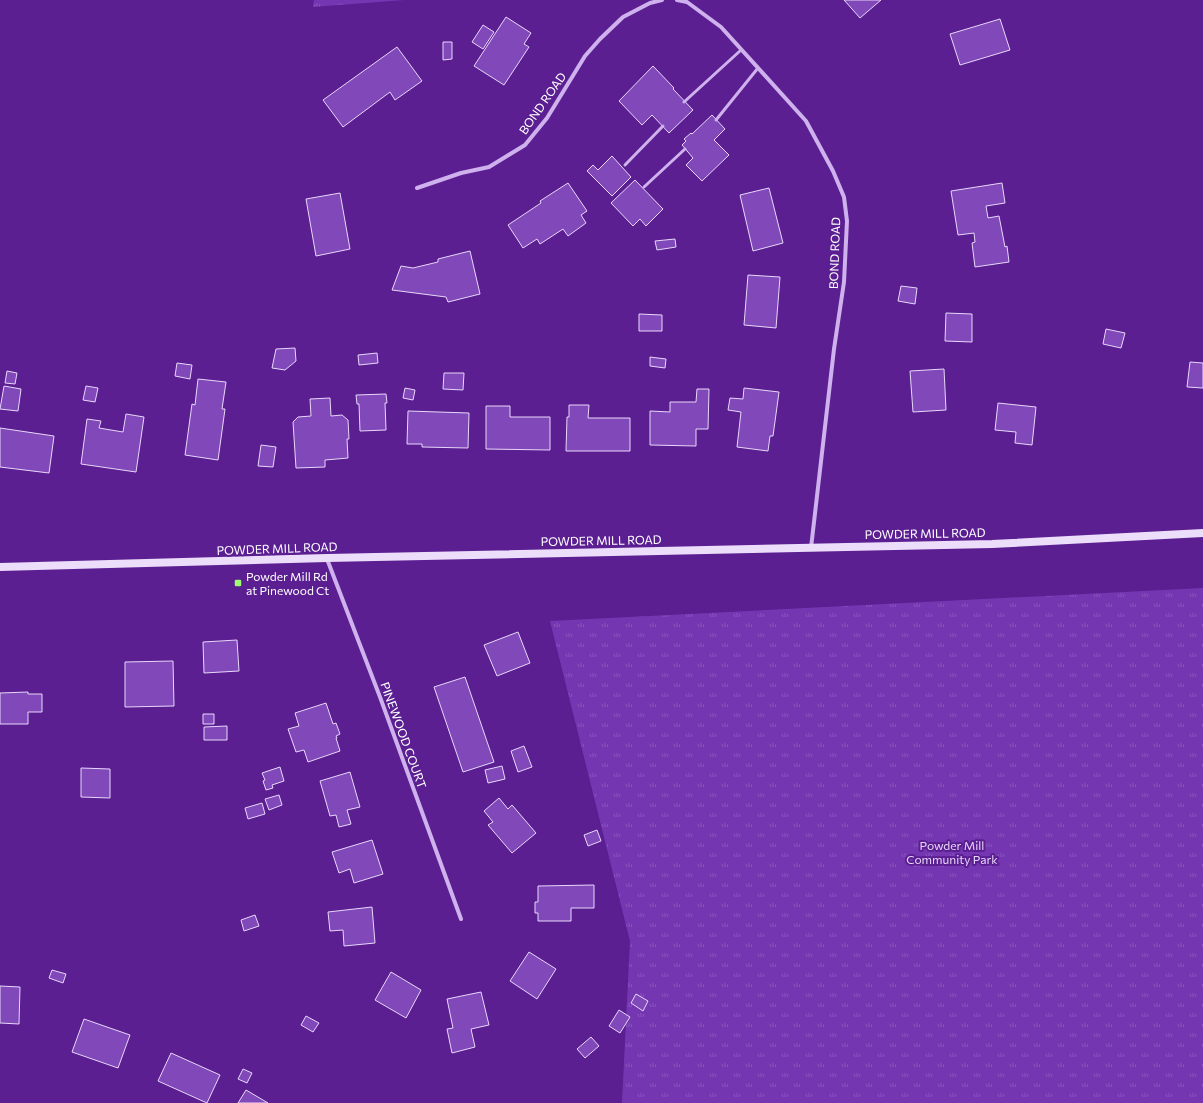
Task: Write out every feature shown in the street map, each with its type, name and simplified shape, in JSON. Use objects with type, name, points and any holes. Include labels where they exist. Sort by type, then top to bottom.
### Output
[{"type":"main road","name":"POWDER MILL ROAD","points":[[0,567],[326,558],[992,544],[1203,533]]},
{"type":"street","name":"BOND ROAD","points":[[417,188],[461,173],[489,167],[524,146],[546,118],[585,56],[600,39],[623,17],[650,3],[662,0]]},
{"type":"street","name":"BOND ROAD","points":[[677,0],[686,2],[721,27],[806,121],[833,171],[844,197],[847,221],[844,282],[834,349],[811,548]]},
{"type":"street","name":"PINEWOOD COURT","points":[[326,558],[380,697],[461,919]]},
{"type":"lane","points":[[684,102],[741,50]]},
{"type":"lane","points":[[716,120],[758,68]]},
{"type":"lane","points":[[625,166],[663,126]]},
{"type":"lane","points":[[644,187],[685,149]]},
{"type":"green space","points":[[314,0],[404,0],[313,7]]},
{"type":"green space","name":"Powder Mill Community Park","points":[[1203,588],[1203,1103],[622,1103],[630,941],[550,621]]},
{"type":"building","points":[[844,0],[881,0],[860,18]]},
{"type":"building","points":[[506,17],[531,33],[524,44],[529,47],[504,85],[474,66]]},
{"type":"building","points":[[1000,19],[1010,50],[960,65],[950,34]]},
{"type":"building","points":[[483,25],[494,32],[483,49],[472,42]]},
{"type":"building","points":[[443,42],[452,42],[452,59],[443,60]]},
{"type":"building","points":[[397,47],[422,81],[395,100],[390,92],[343,127],[323,100]]},
{"type":"building","points":[[653,66],[693,110],[669,133],[652,115],[642,125],[619,101]]},
{"type":"building","points":[[712,115],[725,129],[714,140],[729,155],[702,181],[686,165],[693,158],[682,145],[686,141],[684,139],[691,133],[692,134]]},
{"type":"building","points":[[612,156],[631,177],[612,196],[587,171],[593,165],[598,170]]},
{"type":"building","points":[[635,180],[663,209],[646,226],[640,219],[633,226],[611,203]]},
{"type":"building","points":[[568,183],[587,211],[581,215],[586,223],[568,236],[563,229],[540,244],[537,239],[523,248],[508,225],[541,203],[540,201]]},
{"type":"building","points":[[1002,183],[1005,203],[986,206],[988,218],[999,216],[1005,247],[1007,246],[1009,262],[975,267],[972,243],[975,242],[974,233],[958,235],[951,191]]},
{"type":"building","points":[[769,188],[783,243],[753,251],[740,195]]},
{"type":"building","points":[[340,193],[350,249],[316,256],[306,199]]},
{"type":"building","points":[[675,239],[676,247],[657,250],[655,241]]},
{"type":"building","points":[[470,251],[480,294],[448,302],[446,297],[392,290],[401,266],[413,268],[438,262],[438,259]]},
{"type":"building","points":[[748,275],[780,277],[776,328],[744,325]]},
{"type":"building","points":[[901,286],[917,288],[915,304],[898,301]]},
{"type":"building","points":[[946,313],[972,314],[972,342],[945,341]]},
{"type":"building","points":[[639,314],[662,315],[662,331],[639,331]]},
{"type":"building","points":[[1106,329],[1125,333],[1121,348],[1103,344]]},
{"type":"building","points":[[295,348],[296,361],[285,370],[272,368],[276,349]]},
{"type":"building","points":[[377,353],[378,363],[359,365],[358,355]]},
{"type":"building","points":[[650,357],[666,359],[665,368],[650,366]]},
{"type":"building","points":[[1190,362],[1203,363],[1203,388],[1187,387]]},
{"type":"building","points":[[177,363],[192,365],[190,379],[175,376]]},
{"type":"building","points":[[944,369],[946,410],[913,412],[910,371]]},
{"type":"building","points":[[7,371],[17,373],[15,384],[5,383]]},
{"type":"building","points":[[444,373],[464,373],[463,390],[443,389]]},
{"type":"building","points":[[198,379],[226,382],[222,409],[225,409],[218,460],[185,455],[192,404],[195,405]]},
{"type":"building","points":[[4,386],[21,389],[18,411],[0,409]]},
{"type":"building","points":[[86,386],[98,388],[95,402],[83,400]]},
{"type":"building","points":[[405,388],[415,390],[413,400],[403,398]]},
{"type":"building","points":[[744,388],[779,392],[773,436],[770,436],[768,451],[737,447],[741,412],[728,410],[730,398],[743,399]]},
{"type":"building","points":[[697,389],[709,389],[708,429],[696,429],[696,446],[650,445],[650,411],[670,412],[670,402],[696,402]]},
{"type":"building","points":[[386,394],[386,430],[360,431],[359,404],[357,404],[356,395]]},
{"type":"building","points":[[330,398],[331,416],[342,415],[348,420],[348,458],[325,460],[325,467],[296,468],[293,422],[298,417],[311,416],[310,399]]},
{"type":"building","points":[[998,403],[1036,407],[1032,445],[1015,443],[1016,432],[995,430]]},
{"type":"building","points":[[569,405],[589,405],[588,418],[630,418],[630,451],[566,451],[567,417],[569,417]]},
{"type":"building","points":[[486,406],[510,406],[510,417],[550,417],[550,450],[486,449]]},
{"type":"building","points":[[408,411],[469,413],[468,448],[422,447],[422,444],[407,444]]},
{"type":"building","points":[[126,414],[144,417],[136,472],[81,464],[87,419],[101,421],[99,428],[123,432]]},
{"type":"building","points":[[0,428],[54,436],[49,473],[0,467]]},
{"type":"building","points":[[261,445],[276,447],[273,467],[258,466]]},
{"type":"building","points":[[518,632],[530,663],[497,676],[484,645]]},
{"type":"building","points":[[237,640],[239,671],[204,673],[203,642]]},
{"type":"building","points":[[173,661],[174,706],[125,707],[125,662]]},
{"type":"building","points":[[465,677],[494,762],[463,772],[434,687]]},
{"type":"building","points":[[28,692],[28,694],[42,694],[42,712],[28,712],[28,724],[0,724],[0,693]]},
{"type":"building","points":[[326,703],[333,724],[336,723],[340,734],[336,736],[336,738],[340,751],[308,762],[304,750],[296,752],[288,729],[299,726],[295,713]]},
{"type":"building","points":[[203,714],[214,714],[214,724],[203,724]]},
{"type":"building","points":[[227,726],[227,740],[204,740],[204,727]]},
{"type":"building","points":[[524,746],[532,767],[518,772],[511,751]]},
{"type":"building","points":[[502,766],[505,779],[488,783],[485,770]]},
{"type":"building","points":[[280,767],[284,781],[272,785],[273,788],[266,790],[263,781],[265,780],[262,773]]},
{"type":"building","points":[[81,768],[110,769],[110,798],[81,797]]},
{"type":"building","points":[[350,772],[360,807],[347,810],[351,824],[339,827],[336,815],[330,816],[320,781]]},
{"type":"building","points":[[279,795],[282,805],[269,810],[265,799]]},
{"type":"building","points":[[499,798],[508,809],[512,805],[536,833],[512,853],[488,825],[493,822],[484,811]]},
{"type":"building","points":[[262,803],[265,814],[248,819],[245,808]]},
{"type":"building","points":[[597,830],[601,841],[588,846],[584,835]]},
{"type":"building","points":[[372,840],[383,874],[354,883],[350,869],[339,873],[332,852]]},
{"type":"building","points":[[594,885],[594,908],[571,908],[571,921],[538,921],[538,913],[535,913],[535,902],[538,902],[538,886]]},
{"type":"building","points":[[372,907],[375,943],[344,946],[343,930],[330,931],[328,912]]},
{"type":"building","points":[[255,915],[259,926],[244,931],[241,920]]},
{"type":"building","points":[[529,952],[556,969],[537,999],[510,981]]},
{"type":"building","points":[[52,970],[66,974],[63,983],[49,978]]},
{"type":"building","points":[[391,972],[421,990],[406,1018],[375,1000]]},
{"type":"building","points":[[0,986],[20,987],[19,1024],[0,1023]]},
{"type":"building","points":[[481,992],[489,1025],[471,1029],[475,1047],[452,1053],[447,1029],[453,1028],[447,999]]},
{"type":"building","points":[[636,994],[648,1001],[643,1011],[631,1003]]},
{"type":"building","points":[[619,1010],[630,1017],[620,1033],[609,1026]]},
{"type":"building","points":[[306,1016],[319,1023],[313,1032],[301,1025]]},
{"type":"building","points":[[84,1019],[130,1035],[118,1068],[72,1052]]},
{"type":"building","points":[[591,1037],[599,1046],[585,1058],[577,1049]]},
{"type":"building","points":[[171,1053],[220,1075],[207,1103],[158,1081]]},
{"type":"building","points":[[243,1069],[252,1073],[247,1083],[238,1079]]},
{"type":"building","points":[[246,1090],[268,1103],[238,1103]]},
{"type":"place","name":"Powder Mill Rd at Pinewood Ct","points":[[238,583]]}]
